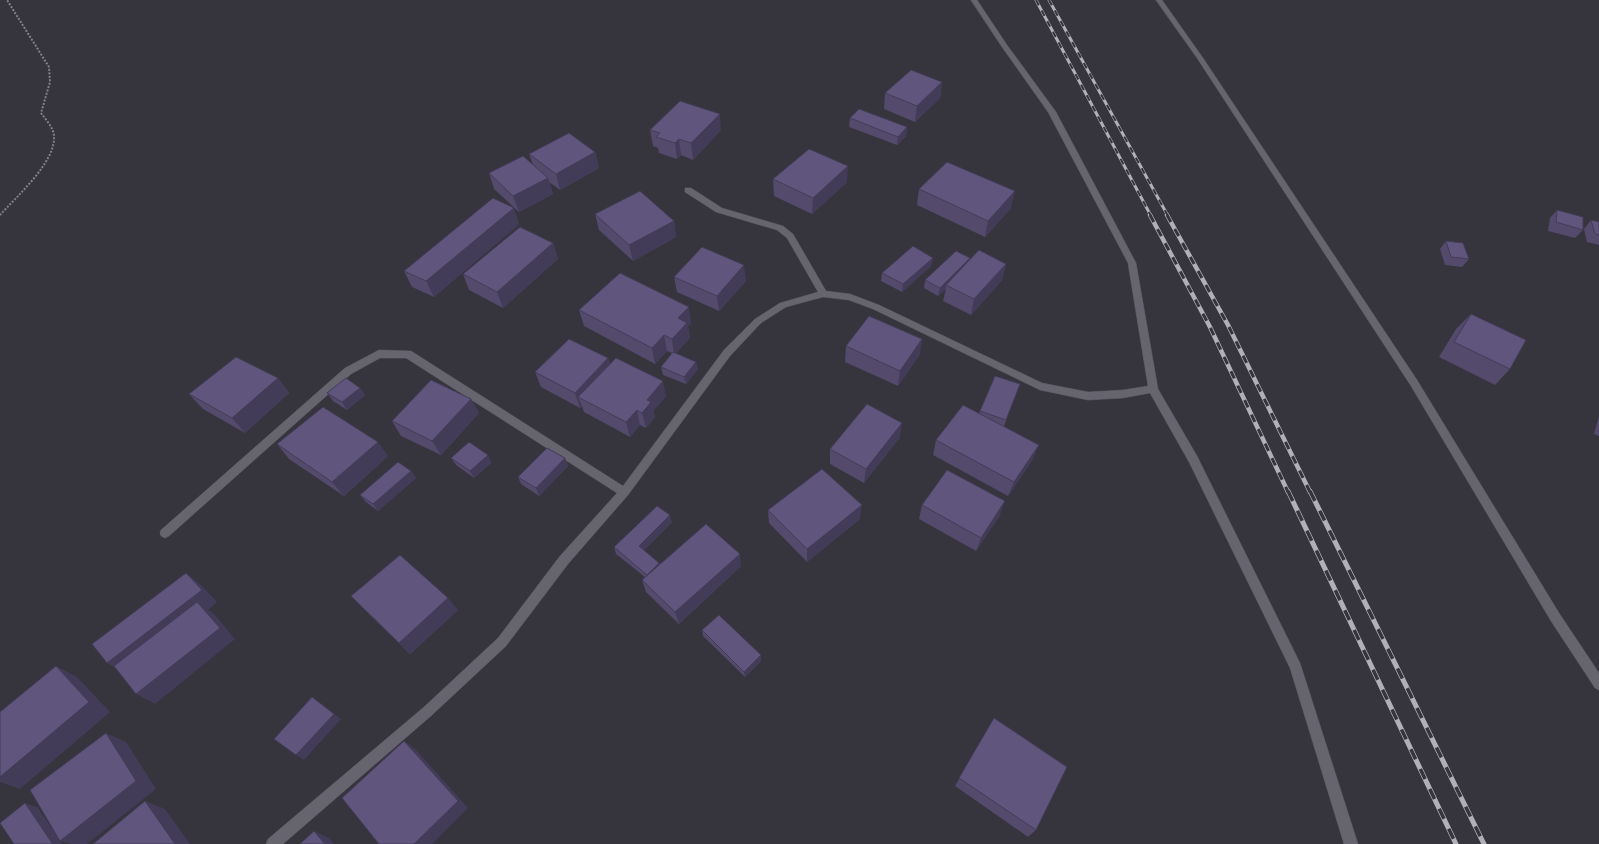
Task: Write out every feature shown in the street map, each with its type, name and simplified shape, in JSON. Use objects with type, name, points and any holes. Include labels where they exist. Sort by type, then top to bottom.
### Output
[{"type":"street","points":[[974,0],[1004,46],[1052,112],[1132,264],[1153,389],[1193,459],[1296,667],[1351,844]]},
{"type":"street","points":[[1159,0],[1200,58],[1414,383],[1555,617],[1599,684]]},
{"type":"street","points":[[688,190],[718,210],[780,228],[790,236],[823,294]]},
{"type":"street","points":[[273,844],[428,711],[502,642],[564,560],[624,492],[727,353],[758,321],[783,305],[823,294],[850,297],[876,307],[1040,386],[1088,396],[1124,394],[1153,389]]},
{"type":"street","points":[[165,533],[348,371],[378,354],[408,354],[624,492]]},
{"type":"path","points":[[0,215],[46,164],[54,139],[51,126],[41,112],[50,82],[49,67],[7,0]]},
{"type":"building","points":[[911,70],[942,82],[917,106],[885,93]]},
{"type":"building","points":[[680,101],[720,114],[691,143],[679,139],[675,143],[656,137],[660,133],[650,130]]},
{"type":"building","points":[[859,109],[907,127],[898,137],[850,118]]},
{"type":"building","points":[[569,133],[595,152],[556,174],[529,154]]},
{"type":"building","points":[[809,149],[848,166],[813,198],[773,179]]},
{"type":"building","points":[[523,156],[548,178],[513,196],[489,173]]},
{"type":"building","points":[[947,162],[1015,191],[988,221],[919,189]]},
{"type":"building","points":[[640,191],[674,221],[629,245],[595,214]]},
{"type":"building","points":[[493,198],[514,208],[426,281],[404,271]]},
{"type":"building","points":[[1557,210],[1583,217],[1583,230],[1556,222]]},
{"type":"building","points":[[1591,220],[1599,222],[1599,235],[1595,234]]},
{"type":"building","points":[[520,227],[553,243],[497,292],[463,274]]},
{"type":"building","points":[[1446,241],[1463,243],[1469,259],[1451,257]]},
{"type":"building","points":[[913,246],[933,258],[903,284],[882,273]]},
{"type":"building","points":[[702,247],[744,265],[717,296],[674,277]]},
{"type":"building","points":[[979,250],[1006,264],[974,299],[946,285]]},
{"type":"building","points":[[956,251],[970,258],[940,288],[925,280]]},
{"type":"building","points":[[620,273],[689,307],[678,318],[687,323],[672,339],[664,335],[652,348],[579,310]]},
{"type":"building","points":[[1471,314],[1526,340],[1510,369],[1454,342]]},
{"type":"building","points":[[869,316],[922,339],[900,371],[846,346]]},
{"type":"building","points":[[569,339],[608,358],[575,393],[535,372]]},
{"type":"building","points":[[673,352],[696,362],[684,377],[661,367]]},
{"type":"building","points":[[236,357],[278,378],[232,418],[189,394]]},
{"type":"building","points":[[616,358],[663,381],[647,400],[651,402],[642,413],[637,410],[626,422],[578,397]]},
{"type":"building","points":[[995,376],[1020,384],[1006,420],[980,411]]},
{"type":"building","points":[[346,378],[360,388],[342,402],[327,393]]},
{"type":"building","points":[[431,380],[471,399],[432,441],[392,421]]},
{"type":"building","points":[[867,404],[902,423],[866,469],[830,449]]},
{"type":"building","points":[[963,405],[1039,445],[1014,482],[936,440]]},
{"type":"building","points":[[323,407],[378,442],[332,482],[277,444]]},
{"type":"building","points":[[469,442],[488,455],[470,471],[451,458]]},
{"type":"building","points":[[547,448],[565,458],[536,488],[518,477]]},
{"type":"building","points":[[398,462],[411,471],[373,504],[360,495]]},
{"type":"building","points":[[822,469],[862,505],[807,549],[768,510]]},
{"type":"building","points":[[947,470],[1005,501],[981,538],[922,505]]},
{"type":"building","points":[[657,506],[670,515],[639,546],[659,563],[647,575],[614,547]]},
{"type":"building","points":[[706,524],[740,554],[675,612],[642,580]]},
{"type":"building","points":[[400,555],[448,598],[399,643],[351,596]]},
{"type":"building","points":[[186,573],[202,590],[107,663],[92,644]]},
{"type":"building","points":[[197,602],[220,628],[136,694],[114,666]]},
{"type":"building","points":[[719,615],[761,655],[744,672],[702,630]]},
{"type":"building","points":[[56,666],[89,702],[0,777],[0,712]]},
{"type":"building","points":[[312,697],[334,714],[296,755],[274,739]]},
{"type":"building","points":[[994,718],[1067,767],[1036,830],[959,778]]},
{"type":"building","points":[[106,733],[136,781],[60,841],[30,790]]},
{"type":"building","points":[[404,741],[458,801],[414,844],[379,844],[342,798]]},
{"type":"building","points":[[145,801],[175,844],[93,844]]},
{"type":"building","points":[[25,803],[52,843],[51,844],[14,844],[0,823]]},
{"type":"building","points":[[314,831],[325,844],[300,844]]},
{"type":"railway","points":[[1036,0],[1151,216]]},
{"type":"railway","points":[[1049,0],[1168,216]]},
{"type":"railway","points":[[1150,215],[1210,327],[1288,492]]},
{"type":"railway","points":[[1167,215],[1228,325],[1310,492]]},
{"type":"railway","points":[[1288,491],[1456,844]]},
{"type":"railway","points":[[1310,491],[1484,844]]}]
